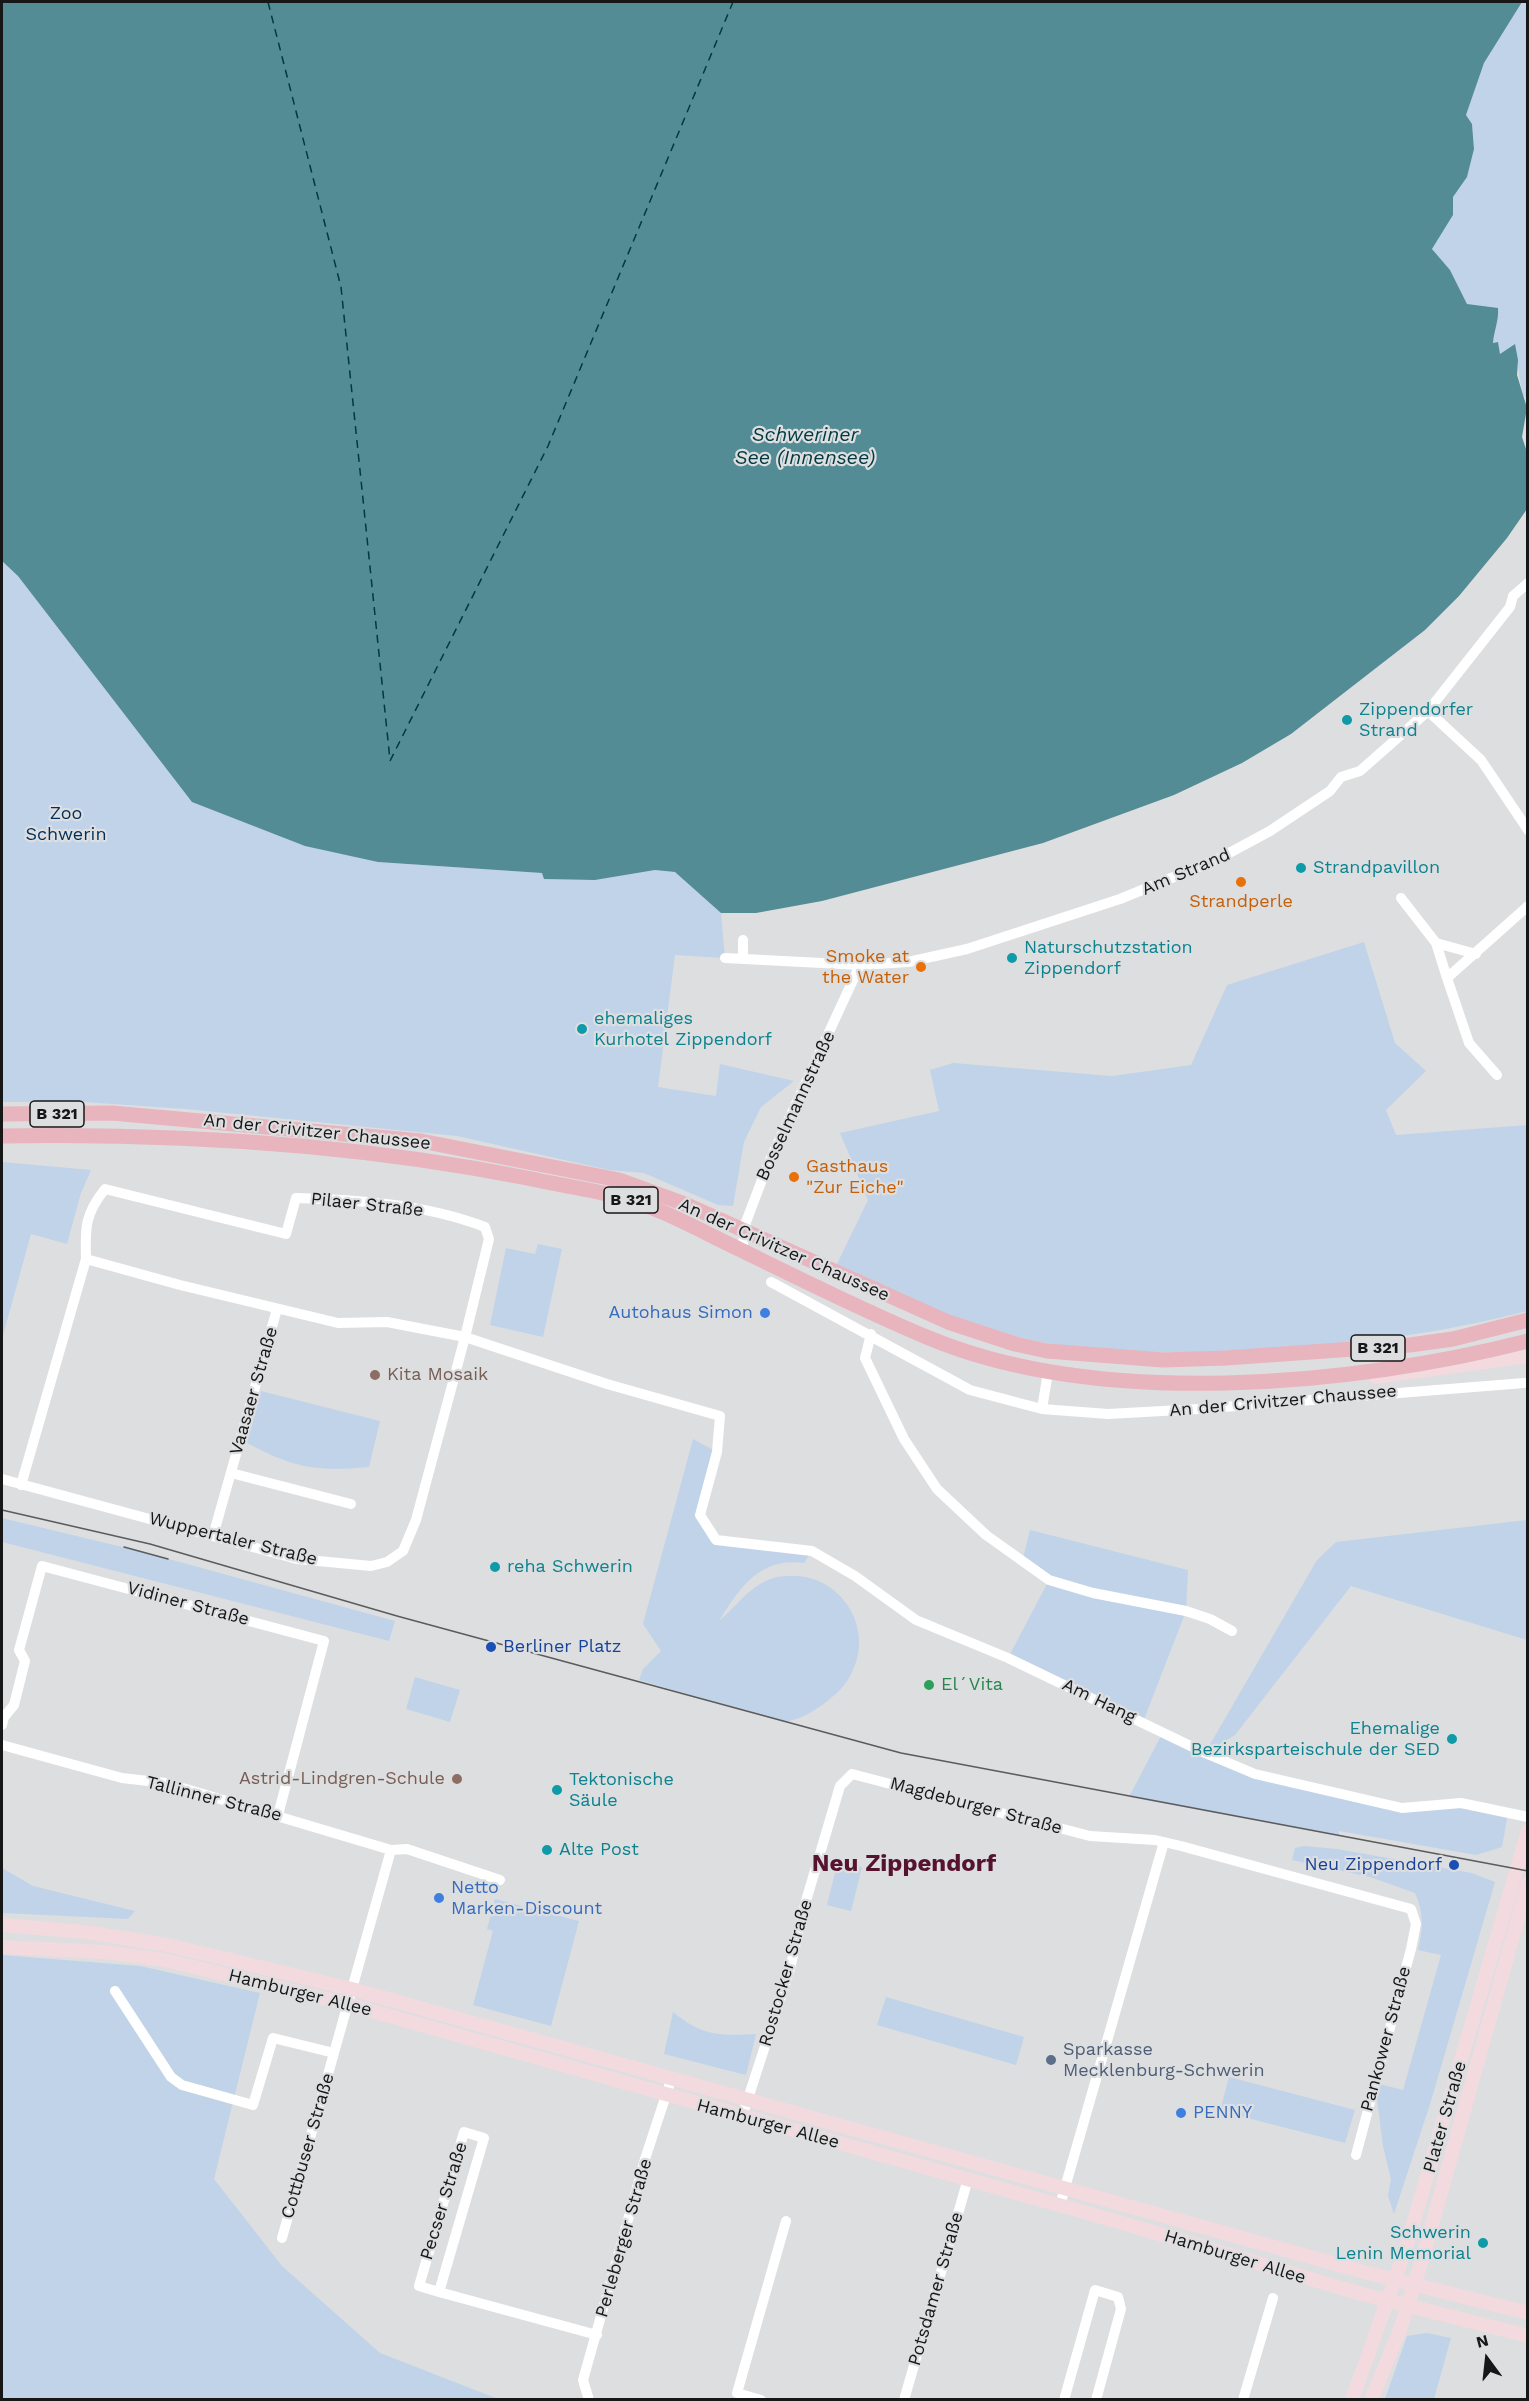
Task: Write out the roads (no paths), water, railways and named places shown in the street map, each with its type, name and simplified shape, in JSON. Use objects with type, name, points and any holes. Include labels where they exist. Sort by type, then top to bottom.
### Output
[{"type":"main road","name":"An der Crivitzer Chaussee","points":[[2,1114],[112,1113],[461,1147],[619,1180],[652,1191],[948,1322],[1015,1344],[1070,1353],[1163,1360],[1410,1346],[1453,1339],[1527,1320]]},
{"type":"main road","name":"An der Crivitzer Chaussee","points":[[2,1136],[111,1134],[272,1144],[457,1164],[618,1196],[679,1219],[742,1251],[929,1338],[990,1358],[1048,1372],[1184,1382],[1299,1379],[1431,1364],[1527,1341]]},
{"type":"street","name":"Am Strand","points":[[725,958],[860,965],[908,962],[1006,938],[1120,899],[1225,856],[1270,831],[1330,791],[1341,777],[1360,771],[1428,711],[1510,608],[1513,596],[1527,583]]},
{"type":"street","points":[[1428,711],[1480,760],[1527,830]]},
{"type":"street","points":[[1401,898],[1436,943],[1469,1043],[1497,1075]]},
{"type":"street","points":[[1447,978],[1527,906]]},
{"type":"street","points":[[743,940],[743,959]]},
{"type":"street","points":[[1436,943],[1476,954]]},
{"type":"street","name":"Bosselmannstraße","points":[[742,1251],[744,1232],[768,1164],[860,965]]},
{"type":"street","name":"Pilaer Straße","points":[[21,1485],[34,1431],[86,1259],[85,1237],[90,1208],[105,1189],[286,1234],[296,1198],[390,1204],[460,1217],[485,1227],[489,1239],[465,1337]]},
{"type":"street","points":[[86,1259],[338,1323],[387,1322],[465,1337]]},
{"type":"street","points":[[771,1281],[871,1334],[865,1358],[904,1439],[937,1489],[986,1535],[1049,1580],[1093,1593],[1186,1611],[1210,1619],[1232,1631]]},
{"type":"street","name":"Vaasaer Straße","points":[[213,1536],[277,1309]]},
{"type":"street","name":"An der Crivitzer Chaussee","points":[[871,1334],[970,1390],[1042,1409],[1108,1414],[1524,1383]]},
{"type":"street","name":"Am Hang","points":[[465,1337],[720,1416],[717,1452],[700,1515],[716,1540],[812,1551],[855,1576],[916,1620],[1008,1658],[1205,1753],[1255,1774],[1402,1808],[1461,1803],[1527,1817]]},
{"type":"street","name":"Wuppertaler Straße","points":[[2,1479],[297,1559],[371,1566],[387,1562],[403,1551],[416,1520],[465,1337]]},
{"type":"street","name":"B 321","points":[[1299,1379],[1336,1381],[1389,1376],[1527,1356]]},
{"type":"street","points":[[1042,1409],[1048,1372]]},
{"type":"street","name":"Vaasaer Straße","points":[[231,1473],[351,1504]]},
{"type":"street","name":"Vidiner Straße","points":[[2,1725],[4,1717],[14,1705],[25,1661],[19,1650],[42,1566],[324,1641],[278,1815]]},
{"type":"street","name":"Tallinner Straße","points":[[2,1745],[122,1778],[166,1783],[391,1850],[407,1849],[500,1880]]},
{"type":"street","name":"Magdeburger Straße","points":[[828,1830],[840,1786],[852,1774],[1090,1836],[1164,1842],[1411,1909],[1416,1924]]},
{"type":"street","name":"Rostocker Straße","points":[[742,2116],[790,1969],[803,1911],[828,1830]]},
{"type":"street","name":"Plater Straße","points":[[1352,2400],[1395,2279],[1527,1831]]},
{"type":"street","points":[[1060,2205],[1164,1842]]},
{"type":"street","points":[[351,1989],[391,1850]]},
{"type":"street","name":"Plater Straße","points":[[1371,2400],[1408,2305],[1527,1883]]},
{"type":"street","name":"Pankower Straße","points":[[1356,2155],[1416,1924]]},
{"type":"street","name":"Hamburger Allee","points":[[2,1925],[84,1932],[168,1945],[351,1989],[672,2077],[1065,2189],[1527,2313]]},
{"type":"street","name":"Hamburger Allee","points":[[2,1947],[104,1952],[165,1960],[347,2004],[666,2096],[1060,2205],[1387,2300],[1527,2336]]},
{"type":"street","name":"Cottbuser Straße","points":[[282,2238],[351,1989]]},
{"type":"street","name":"Cottbuser Straße","points":[[115,1991],[171,2078],[182,2085],[253,2105],[273,2038],[334,2054]]},
{"type":"street","name":"Perleberger Straße","points":[[588,2400],[583,2380],[672,2077]]},
{"type":"street","name":"Pecser Straße","points":[[439,2292],[484,2138],[464,2132],[419,2286],[439,2292],[597,2335]]},
{"type":"street","name":"Potsdamer Straße","points":[[904,2400],[968,2179]]},
{"type":"street","points":[[761,2400],[737,2393],[786,2220]]},
{"type":"street","points":[[1064,2400],[1095,2290],[1118,2297],[1121,2309],[1096,2400]]},
{"type":"street","points":[[1243,2400],[1273,2298]]},
{"type":"water","name":"Schweriner See (Innensee)","points":[[2,2],[1522,2],[1484,63],[1466,115],[1472,124],[1474,149],[1467,177],[1453,197],[1453,215],[1432,249],[1450,270],[1467,304],[1498,308],[1493,343],[1498,342],[1500,354],[1515,344],[1518,360],[1517,375],[1527,408],[1522,437],[1527,452],[1527,509],[1507,538],[1459,596],[1425,630],[1291,734],[1242,763],[1174,795],[1043,843],[822,901],[756,913],[721,913],[675,872],[655,870],[595,880],[544,879],[542,873],[378,862],[305,846],[192,802],[18,576],[2,561]]},
{"type":"tram line","points":[[2,1510],[150,1544],[397,1616],[901,1753],[1528,1871]]},
{"type":"tram line","points":[[124,1547],[168,1559]]},
{"type":"place","name":"Zippendorfer Strand","points":[[1347,720]]},
{"type":"place","name":"Strandpavillon","points":[[1301,868]]},
{"type":"place","name":"Strandperle","points":[[1241,882]]},
{"type":"place","name":"Naturschutzstation Zippendorf","points":[[1012,958]]},
{"type":"place","name":"Smoke at the Water","points":[[921,967]]},
{"type":"place","name":"ehemaliges Kurhotel Zippendorf","points":[[582,1029]]},
{"type":"place","name":"Gasthaus \"Zur Eiche\"","points":[[794,1177]]},
{"type":"place","name":"Autohaus Simon","points":[[765,1313]]},
{"type":"place","name":"Kita Mosaik","points":[[375,1375]]},
{"type":"place","name":"reha Schwerin","points":[[495,1567]]},
{"type":"place","name":"Berliner Platz","points":[[491,1647]]},
{"type":"place","name":"El´Vita","points":[[929,1685]]},
{"type":"place","name":"Ehemalige Bezirksparteischule der SED","points":[[1452,1739]]},
{"type":"place","name":"Astrid-Lindgren-Schule","points":[[457,1779]]},
{"type":"place","name":"Tektonische Säule","points":[[557,1790]]},
{"type":"place","name":"Alte Post","points":[[547,1850]]},
{"type":"place","name":"Neu Zippendorf","points":[[1454,1865]]},
{"type":"place","name":"Netto Marken-Discount","points":[[439,1898]]},
{"type":"place","name":"Sparkasse Mecklenburg-Schwerin","points":[[1051,2060]]},
{"type":"place","name":"PENNY","points":[[1181,2113]]},
{"type":"place","name":"Schwerin Lenin Memorial","points":[[1483,2243]]},
{"type":"district","name":"Neu Zippendorf","points":[[904,1864]]},
{"type":"park label","name":"Zoo Schwerin","points":[[66,824]]}]
